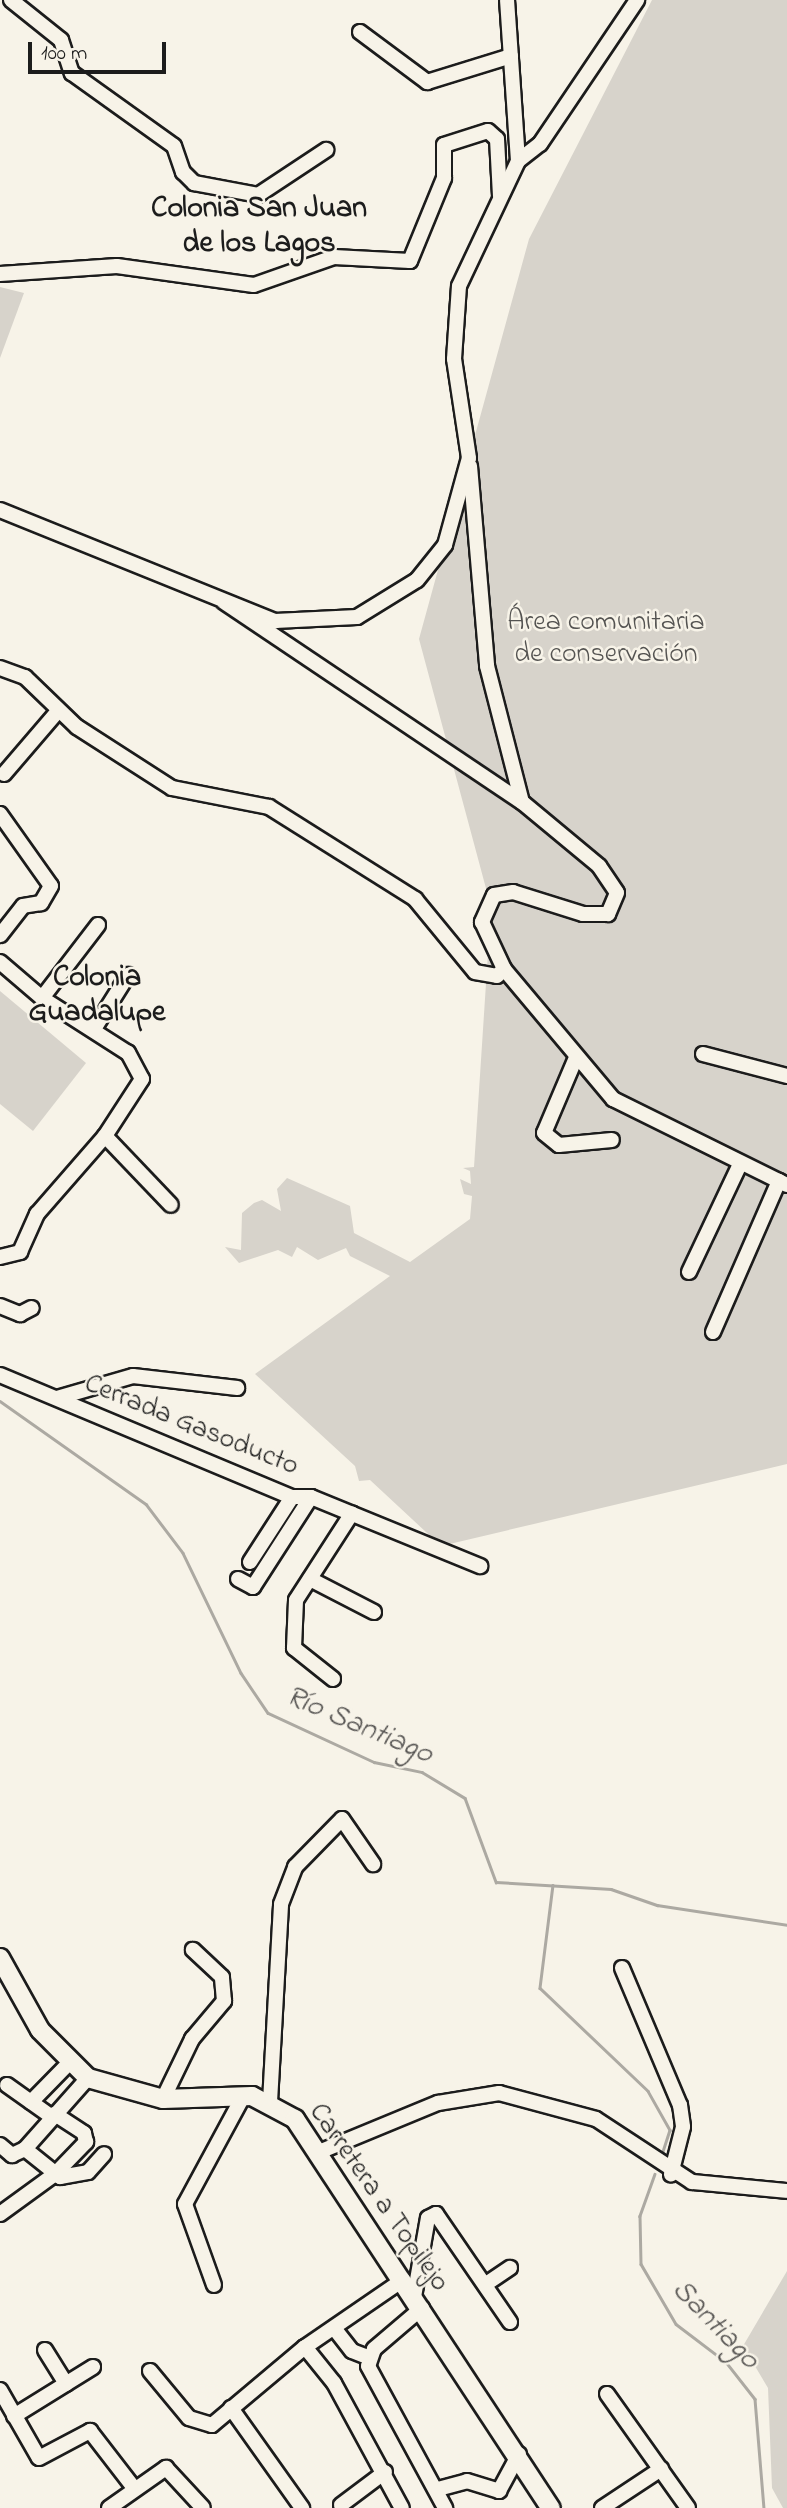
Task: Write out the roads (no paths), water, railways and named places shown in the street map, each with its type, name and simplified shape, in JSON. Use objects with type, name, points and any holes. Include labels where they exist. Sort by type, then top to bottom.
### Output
[{"type":"main road","name":"Carretera a Topilejo","points":[[0,1958],[40,2030],[69,2063],[89,2078],[163,2099],[244,2095],[270,2102],[295,2119],[519,2454],[551,2508]]},
{"type":"street","points":[[12,0],[61,40],[72,73],[174,146],[183,172],[194,183],[258,195],[326,150]]},
{"type":"street","points":[[507,0],[518,161],[500,203],[466,265],[454,311],[469,458],[478,506],[486,666],[522,802]]},
{"type":"street","points":[[518,161],[540,144],[637,0]]},
{"type":"street","points":[[360,32],[427,82],[511,56]]},
{"type":"street","points":[[0,274],[117,266],[254,285],[334,257],[410,261],[444,178],[444,145],[494,133],[500,203]]},
{"type":"street","points":[[0,510],[224,602],[297,625],[357,617],[378,607],[418,580],[445,545],[469,458]]},
{"type":"street","points":[[224,602],[522,802],[599,866],[612,881],[618,903],[598,916],[513,892],[494,895],[482,922],[504,970],[575,1060],[636,1114],[783,1183],[713,1332]]},
{"type":"street","points":[[0,668],[24,677],[58,710],[172,788],[268,807],[415,899],[475,972],[497,976],[504,970]]},
{"type":"street","points":[[4,774],[58,710]]},
{"type":"street","points":[[0,935],[23,906],[41,903],[51,886],[2,821]]},
{"type":"street","points":[[42,998],[98,925]]},
{"type":"street","points":[[0,962],[42,998],[128,1053],[142,1079],[105,1136],[37,1214],[20,1252],[0,1257]]},
{"type":"street","points":[[94,1030],[128,975]]},
{"type":"street","points":[[703,1054],[787,1076]]},
{"type":"street","points":[[575,1060],[544,1133],[559,1145],[612,1140]]},
{"type":"street","points":[[105,1136],[171,1205]]},
{"type":"street","points":[[689,1272],[740,1164]]},
{"type":"street","points":[[0,1306],[20,1314],[32,1307]]},
{"type":"street","name":"Cerrada Gasoducto","points":[[0,1375],[292,1497],[311,1497],[480,1566]]},
{"type":"street","points":[[57,1398],[133,1376],[237,1388]]},
{"type":"street","points":[[250,1562],[292,1497]]},
{"type":"street","points":[[238,1579],[253,1587],[311,1497]]},
{"type":"street","points":[[333,1679],[293,1648],[296,1600],[352,1513]]},
{"type":"street","points":[[310,1579],[374,1612]]},
{"type":"street","points":[[270,2102],[284,1892],[295,1867],[342,1819],[373,1864]]},
{"type":"street","points":[[163,2099],[192,2039],[224,2001],[222,1977],[193,1950]]},
{"type":"street","points":[[622,1968],[680,2105],[683,2127],[671,2174]]},
{"type":"street","points":[[31,2102],[69,2063]]},
{"type":"street","points":[[0,2145],[12,2155],[25,2148],[89,2078]]},
{"type":"street","points":[[0,2214],[55,2174],[86,2137],[7,2085]]},
{"type":"street","points":[[319,2152],[438,2103],[499,2093],[596,2119],[671,2174],[719,2189],[787,2191]]},
{"type":"street","points":[[214,2285],[185,2204],[244,2095]]},
{"type":"street","points":[[25,2148],[55,2174],[88,2172],[104,2154]]},
{"type":"street","points":[[368,2357],[418,2303],[432,2213],[486,2284],[510,2322]]},
{"type":"street","points":[[486,2284],[510,2268]]},
{"type":"street","points":[[150,2371],[189,2418],[212,2425],[305,2347],[403,2280]]},
{"type":"street","points":[[334,2328],[352,2351],[368,2357],[438,2489],[445,2508]]},
{"type":"street","points":[[305,2347],[334,2384],[385,2472],[402,2508]]},
{"type":"street","points":[[45,2350],[66,2384]]},
{"type":"street","points":[[14,2416],[93,2367]]},
{"type":"street","points":[[0,2390],[39,2458],[90,2431],[134,2488]]},
{"type":"street","points":[[607,2394],[688,2508]]},
{"type":"street","points":[[231,2408],[302,2508]]},
{"type":"street","points":[[438,2489],[467,2481],[499,2491],[519,2454]]},
{"type":"street","points":[[109,2508],[166,2468],[203,2508]]},
{"type":"street","points":[[601,2508],[619,2504],[661,2469]]},
{"type":"street","points":[[341,2505],[385,2472]]},
{"type":"waterway","name":"Río Santiago","points":[[0,1401],[146,1504],[183,1553],[241,1673],[268,1713],[374,1762],[422,1772],[465,1798],[496,1882],[611,1889],[657,1905],[787,1925]]},
{"type":"waterway","name":"Santiago","points":[[553,1885],[540,1988],[648,2091],[670,2130],[662,2155]]},
{"type":"waterway","name":"Santiago","points":[[655,2174],[640,2216],[641,2264],[676,2324],[726,2362],[755,2399],[764,2508]]},
{"type":"district","name":"Colonia San Juan de los Lagos","points":[[259,226]]},
{"type":"district","name":"Colonia Guadalupe","points":[[97,995]]},
{"type":"park label","name":"Área comunitaria de conservación","points":[[606,639]]}]
